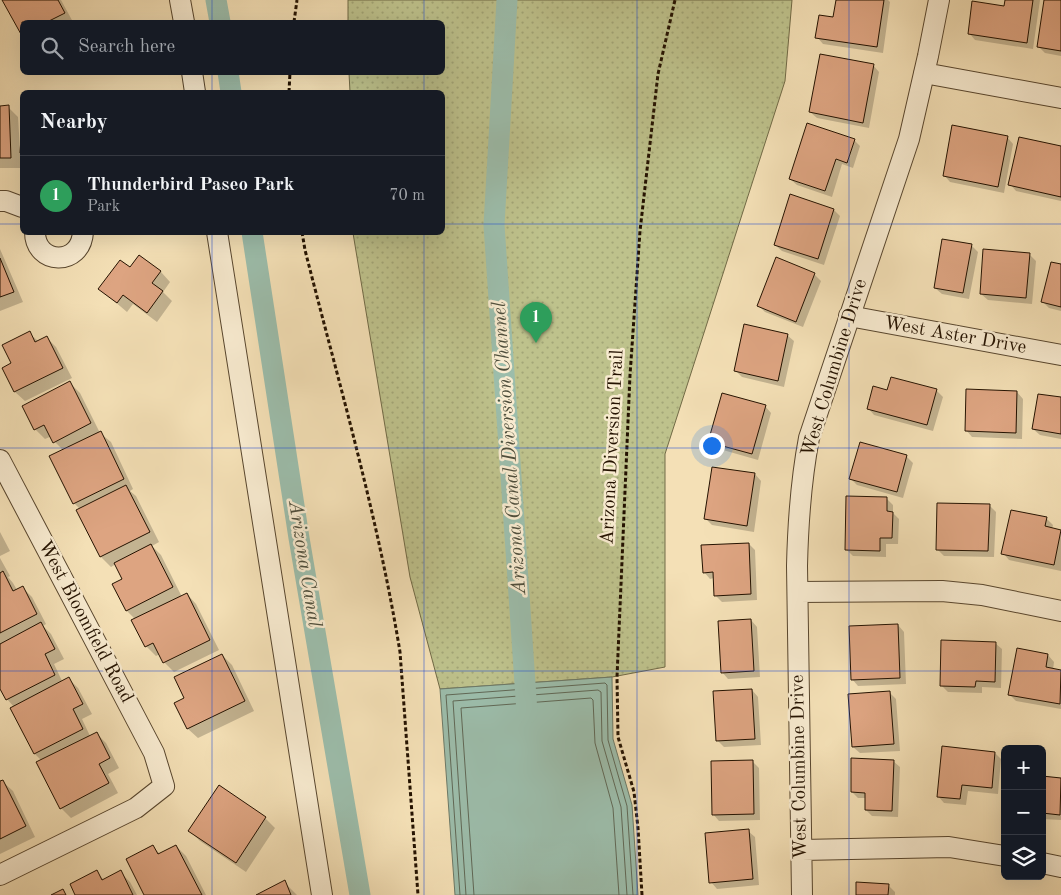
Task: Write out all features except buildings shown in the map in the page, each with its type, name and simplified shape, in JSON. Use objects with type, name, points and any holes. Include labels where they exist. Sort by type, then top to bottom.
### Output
[{"type":"street","points":[[180,0],[184,20]]},
{"type":"street","name":"West Columbine Drive","points":[[802,895],[798,537],[804,466],[809,438],[909,138],[939,0]]},
{"type":"street","points":[[924,73],[1061,98]]},
{"type":"street","points":[[192,75],[195,90]]},
{"type":"street","points":[[0,201],[20,206]]},
{"type":"street","points":[[36,235],[38,244],[43,251],[50,256],[58,258],[74,253],[80,247],[83,235]]},
{"type":"street","points":[[217,235],[322,895]]},
{"type":"street","name":"West Aster Drive","points":[[849,316],[1061,355]]},
{"type":"street","name":"West Bloomfield Road","points":[[0,460],[154,753],[164,786],[136,808],[0,876]]},
{"type":"street","points":[[798,592],[942,591],[982,595],[1061,611]]},
{"type":"street","points":[[802,850],[949,848],[1001,855]]},
{"type":"street","points":[[1046,864],[1061,867]]},
{"type":"path","points":[[294,20],[297,0]]},
{"type":"path","name":"Arizona Diversion Trail","points":[[642,895],[634,792],[618,737],[616,676],[630,375],[640,231],[658,74],[675,0]]},
{"type":"path","points":[[289,90],[290,75]]},
{"type":"path","points":[[302,235],[383,560],[394,614],[400,652],[418,895]]},
{"type":"green space","points":[[348,0],[792,0],[785,81],[665,454],[665,667],[612,677],[440,689],[410,577],[353,235],[445,235],[445,90],[350,90],[349,75],[445,75],[445,20],[348,20]]},
{"type":"water","points":[[612,677],[613,739],[632,805],[638,895],[455,895],[440,689]]},
{"type":"waterway","name":"Arizona Canal","points":[[216,0],[220,20]]},
{"type":"waterway","name":"Arizona Canal Diversion Channel","points":[[507,0],[494,225],[527,713]]},
{"type":"waterway","name":"Arizona Canal","points":[[228,75],[231,90]]},
{"type":"waterway","name":"Arizona Canal","points":[[252,235],[299,538],[360,895]]},
{"type":"place","name":"Thunderbird Paseo Park","points":[[536,343]]}]
